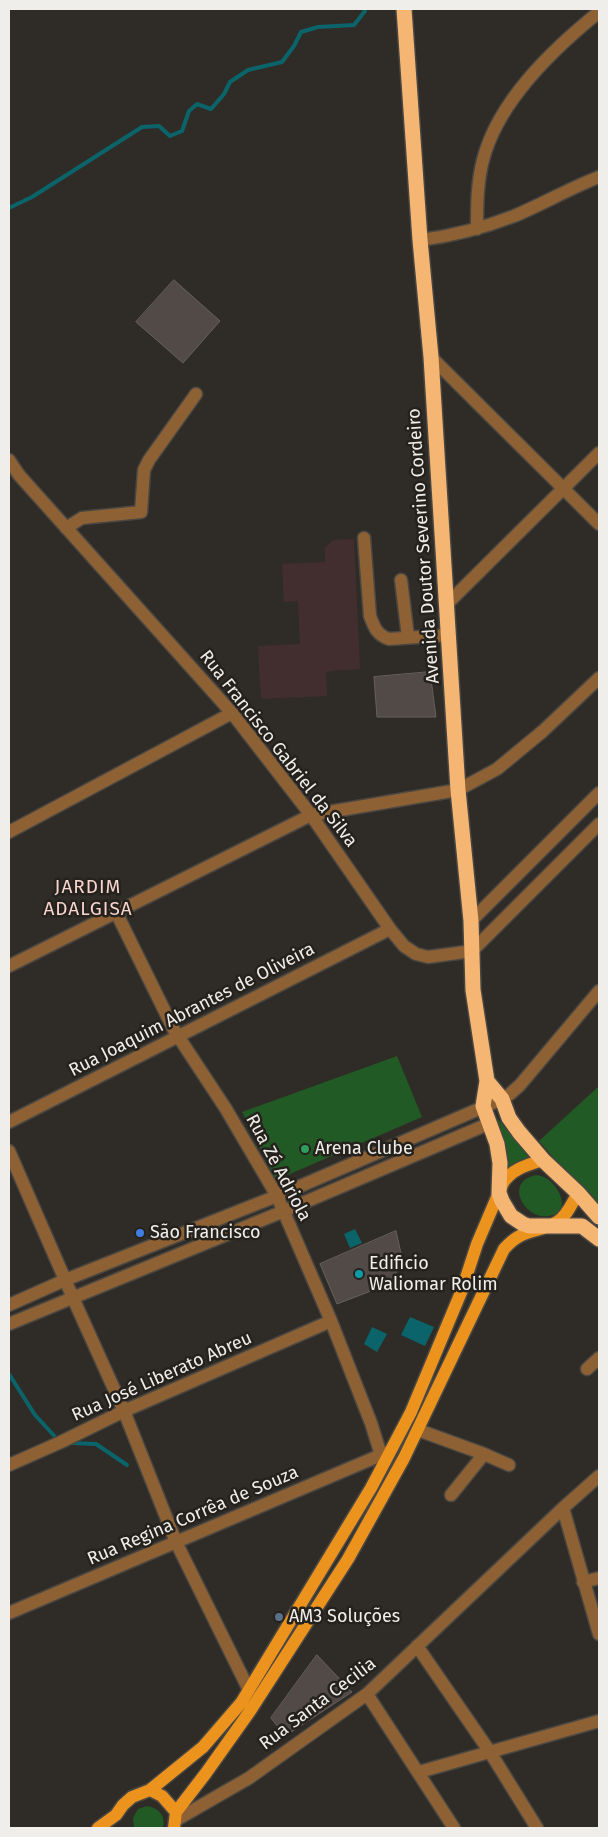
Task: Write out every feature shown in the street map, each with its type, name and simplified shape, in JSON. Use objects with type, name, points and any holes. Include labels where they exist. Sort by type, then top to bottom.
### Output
[{"type":"highway","name":"Avenida Doutor Severino Cordeiro","points":[[404,9],[420,240],[431,357],[458,790],[471,921],[473,990],[487,1081],[483,1106],[488,1124],[497,1144],[500,1163],[499,1192]]},
{"type":"highway","points":[[487,1081],[502,1099],[509,1118],[543,1160],[578,1193],[599,1218]]},
{"type":"highway","points":[[499,1192],[507,1209],[517,1220],[529,1226],[582,1226],[599,1240]]},
{"type":"main road","points":[[98,1828],[116,1815],[132,1797],[150,1790],[203,1748],[241,1703],[371,1488],[385,1453],[411,1412],[462,1290],[477,1244],[499,1192],[508,1176],[514,1171],[543,1160]]},
{"type":"main road","points":[[150,1790],[162,1796],[175,1820],[250,1711],[348,1560],[418,1430],[504,1249],[517,1237],[549,1226],[563,1217],[578,1193]]},
{"type":"main road","points":[[116,1815],[118,1828]]},
{"type":"street","points":[[477,229],[478,184],[483,158],[494,130],[513,99],[536,70],[571,34],[599,12]]},
{"type":"street","points":[[420,240],[450,236],[477,229],[513,216],[599,178]]},
{"type":"street","points":[[431,357],[599,524]]},
{"type":"street","points":[[66,528],[82,518],[141,512],[144,470],[149,460],[196,394]]},
{"type":"street","points":[[446,606],[599,453]]},
{"type":"street","name":"Rua Francisco Gabriel da Silva","points":[[9,460],[18,475],[232,713],[311,815],[390,930],[404,946],[416,954],[428,957],[472,951]]},
{"type":"street","points":[[364,538],[370,616],[374,628],[382,636],[389,639],[448,634]]},
{"type":"street","points":[[401,580],[408,638]]},
{"type":"street","points":[[9,966],[311,815],[458,790],[497,769],[542,731],[599,678]]},
{"type":"street","points":[[9,832],[232,713]]},
{"type":"street","points":[[471,921],[599,793]]},
{"type":"street","points":[[472,951],[599,824]]},
{"type":"street","name":"Rua Zé Adriola","points":[[116,912],[178,1036],[226,1109],[277,1196],[331,1321],[370,1422],[385,1453]]},
{"type":"street","name":"Rua Joaquim Abrantes de Oliveira","points":[[9,1122],[390,930]]},
{"type":"street","points":[[9,1305],[65,1280],[277,1196],[502,1099],[520,1085],[599,991]]},
{"type":"street","points":[[9,1324],[284,1211],[488,1124]]},
{"type":"street","points":[[9,1151],[72,1298],[124,1411],[176,1542],[249,1690]]},
{"type":"street","name":"Rua José Liberato Abreu","points":[[9,1465],[124,1411],[331,1321]]},
{"type":"street","points":[[587,1369],[599,1358]]},
{"type":"street","points":[[418,1430],[509,1465]]},
{"type":"street","name":"Rua Regina Corrêa de Souza","points":[[9,1613],[385,1453]]},
{"type":"street","points":[[451,1495],[484,1454]]},
{"type":"street","name":"Rua Santa Cecilia","points":[[175,1820],[249,1778],[367,1694],[599,1476]]},
{"type":"street","points":[[563,1508],[599,1634]]},
{"type":"street","points":[[583,1582],[599,1578]]},
{"type":"street","points":[[417,1646],[490,1752],[537,1828]]},
{"type":"street","points":[[367,1694],[454,1828]]},
{"type":"street","points":[[419,1772],[599,1722]]},
{"type":"shaded area","points":[[354,539],[360,669],[330,671],[326,673],[327,696],[261,699],[258,646],[300,644],[298,601],[284,602],[282,564],[325,562],[325,548],[333,540]]},
{"type":"green space","name":"Arena Clube","points":[[397,1056],[422,1117],[276,1180],[242,1112]]},
{"type":"green space","points":[[599,1086],[599,1210],[539,1141]]},
{"type":"green space","points":[[497,1118],[529,1157],[508,1168]]},
{"type":"green space","points":[[537,1175],[545,1177],[554,1185],[561,1198],[561,1207],[555,1214],[545,1216],[536,1214],[522,1202],[519,1193],[520,1185],[526,1179]]},
{"type":"green space","points":[[147,1806],[161,1813],[164,1824],[163,1828],[134,1828],[133,1818],[138,1809]]},
{"type":"water","points":[[355,1229],[362,1243],[350,1248],[344,1234]]},
{"type":"water","points":[[410,1317],[434,1327],[425,1346],[401,1335]]},
{"type":"water","points":[[372,1327],[387,1334],[377,1352],[364,1344]]},
{"type":"building","points":[[174,280],[220,321],[183,363],[136,322]]},
{"type":"building","points":[[430,672],[436,717],[377,717],[374,677]]},
{"type":"building","name":"Edificio Waliomar Rolim","points":[[396,1231],[403,1262],[389,1284],[337,1304],[320,1264]]},
{"type":"building","points":[[317,1655],[352,1692],[285,1736],[271,1718]]},
{"type":"waterway","points":[[9,208],[32,197],[142,127],[159,126],[170,136],[182,131],[189,111],[197,104],[211,109],[224,94],[230,82],[248,70],[282,62],[294,46],[301,32],[318,27],[354,25],[365,11],[364,9]]},
{"type":"waterway","points":[[9,1374],[35,1415],[59,1441]]},
{"type":"waterway","points":[[71,1443],[96,1444],[127,1465]]},
{"type":"place","name":"Arena Clube","points":[[305,1149]]},
{"type":"place","name":"São Francisco","points":[[140,1233]]},
{"type":"place","name":"Edificio Waliomar Rolim","points":[[359,1274]]},
{"type":"place","name":"AM3 Soluções","points":[[279,1617]]},
{"type":"district","name":"JARDIM ADALGISA","points":[[88,899]]}]
